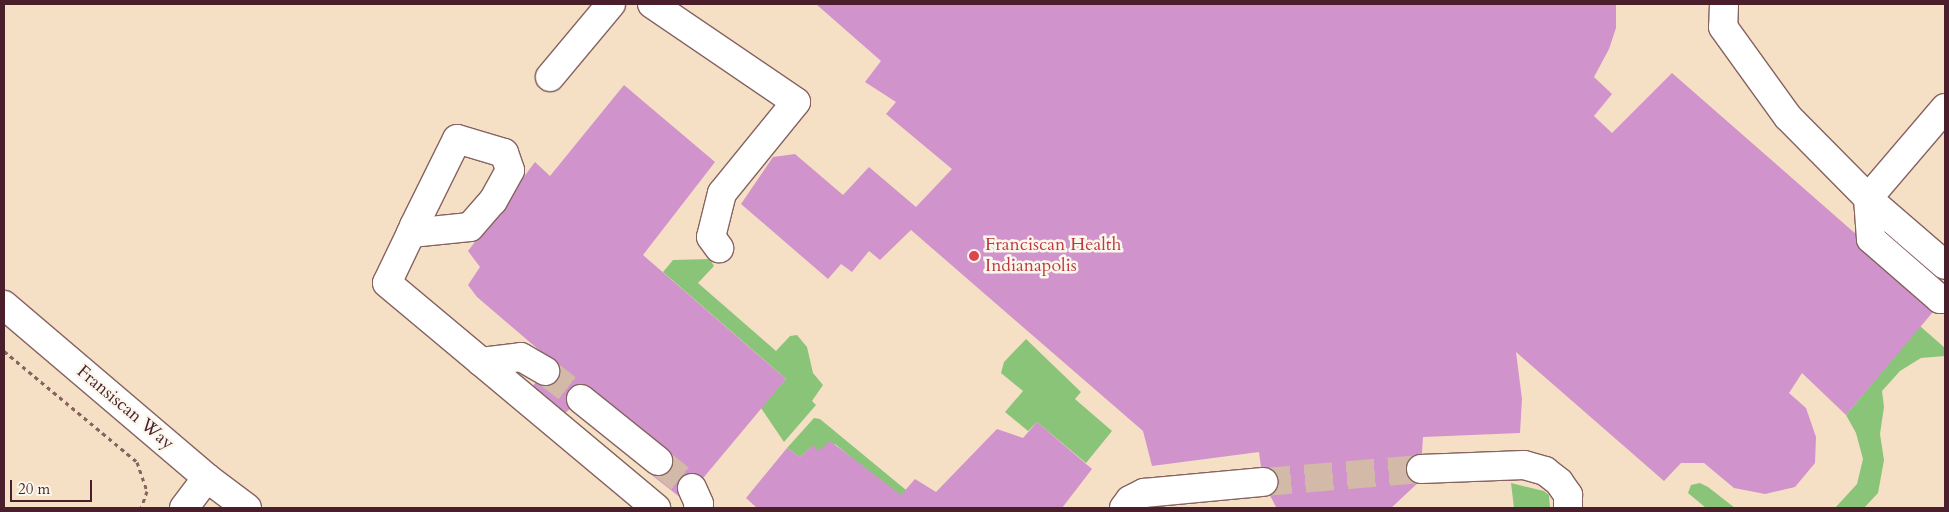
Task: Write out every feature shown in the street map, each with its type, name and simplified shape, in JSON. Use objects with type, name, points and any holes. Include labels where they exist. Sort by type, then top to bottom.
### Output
[{"type":"street","points":[[550,77],[611,4]]},
{"type":"street","points":[[652,4],[796,102],[722,193],[711,237],[718,248]]},
{"type":"street","points":[[1724,4],[1723,27],[1788,116],[1868,198],[1945,265]]},
{"type":"street","points":[[1945,108],[1868,198],[1871,239],[1940,299],[1945,299]]},
{"type":"street","points":[[411,233],[386,283],[656,508]]},
{"type":"street","name":"Fransiscan Way","points":[[4,305],[207,478],[247,508]]},
{"type":"street","points":[[481,362],[521,357],[545,371]]},
{"type":"street","points":[[581,399],[658,461]]},
{"type":"street","points":[[603,463],[624,434]]},
{"type":"street","points":[[1421,469],[1524,465],[1545,471],[1559,482],[1568,494],[1568,508]]},
{"type":"street","points":[[184,508],[207,478]]},
{"type":"street","points":[[1124,508],[1130,500],[1144,493],[1263,482]]},
{"type":"path","points":[[4,351],[137,462],[147,491],[141,508]]},
{"type":"green space","points":[[710,259],[714,266],[698,283],[776,351],[790,336],[797,335],[807,347],[813,373],[823,385],[812,401],[816,405],[784,442],[761,408],[786,379],[663,272],[673,260]]},
{"type":"green space","points":[[1920,326],[1945,348],[1945,356],[1921,358],[1900,371],[1882,391],[1884,407],[1880,434],[1884,460],[1878,493],[1864,508],[1835,508],[1857,484],[1863,459],[1856,433],[1846,415]]},
{"type":"green space","points":[[1026,339],[1081,392],[1075,399],[1112,431],[1086,463],[1037,422],[1028,431],[1005,412],[1023,391],[1001,373],[1004,362]]},
{"type":"green space","points":[[814,418],[820,419],[906,490],[900,498],[835,444],[824,455],[811,447],[800,457],[787,448]]},
{"type":"green space","points":[[1511,483],[1544,491],[1549,495],[1550,508],[1514,508]]},
{"type":"green space","points":[[1700,483],[1735,508],[1706,508],[1688,493],[1691,485]]},
{"type":"building","name":"Franciscan Health Indianapolis","points":[[816,4],[1616,4],[1616,28],[1609,49],[1594,77],[1612,94],[1594,116],[1612,133],[1672,73],[1938,306],[1846,415],[1802,373],[1789,393],[1806,408],[1816,437],[1815,463],[1795,487],[1765,494],[1734,488],[1704,463],[1681,463],[1664,481],[1516,352],[1522,399],[1520,433],[1423,437],[1420,481],[1391,508],[1276,507],[1263,482],[1259,452],[1152,466],[1143,431],[911,230],[880,260],[869,251],[852,272],[841,264],[828,279],[741,204],[773,157],[795,154],[843,195],[869,167],[916,207],[952,169],[886,114],[896,102],[865,82],[881,61]]},
{"type":"building","points":[[624,85],[715,162],[643,255],[786,379],[699,483],[681,498],[649,473],[665,451],[586,394],[562,416],[531,388],[553,362],[477,297],[468,285],[480,267],[468,251],[535,162],[550,176]]},
{"type":"building","points":[[1037,422],[1092,469],[1062,508],[757,508],[746,498],[787,448],[800,457],[813,445],[819,451],[830,441],[901,495],[915,479],[936,492],[997,429],[1023,438]]},
{"type":"tunnel","points":[[545,371],[581,399]]},
{"type":"tunnel","points":[[658,461],[692,488]]},
{"type":"tunnel","points":[[1263,482],[1421,469]]},
{"type":"place","name":"Franciscan Health Indianapolis","points":[[974,256]]}]
